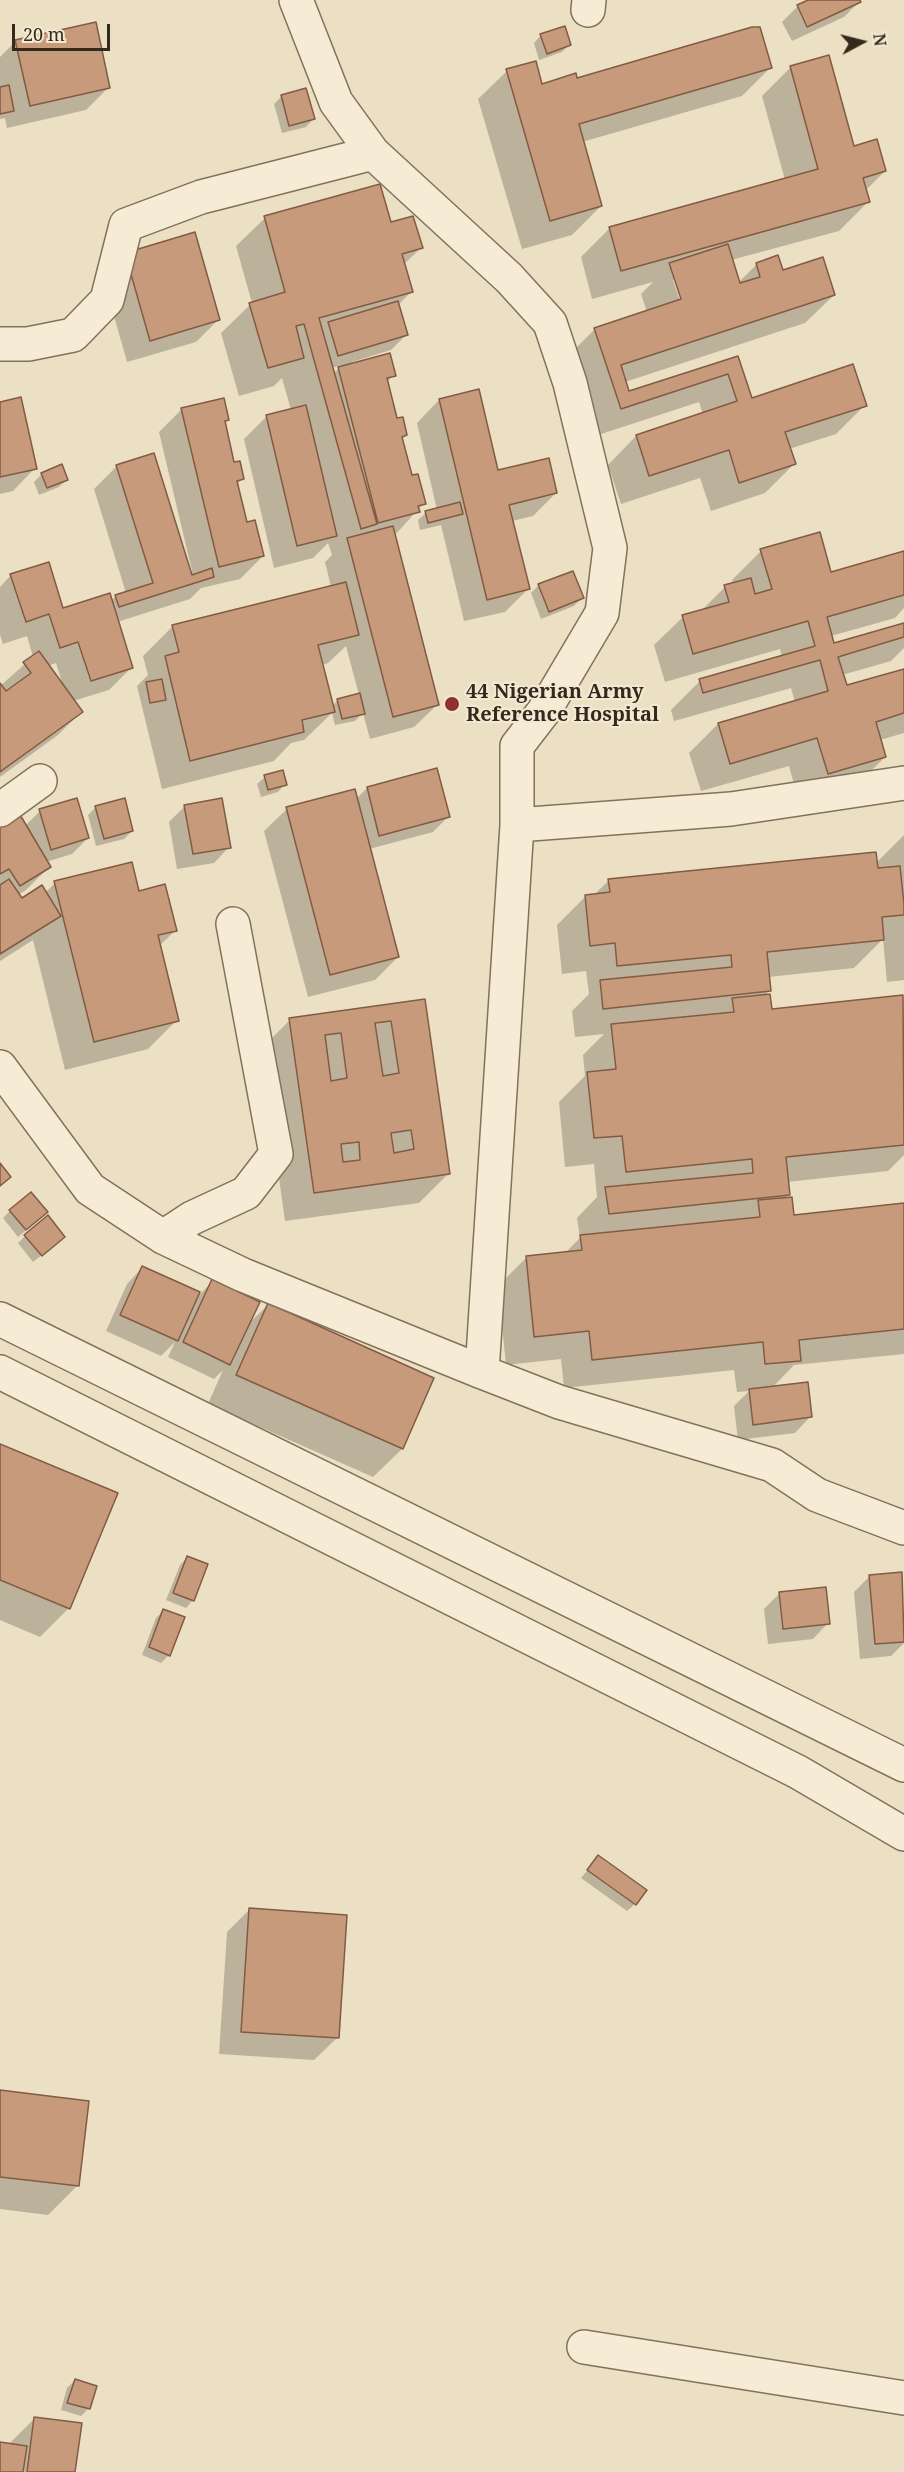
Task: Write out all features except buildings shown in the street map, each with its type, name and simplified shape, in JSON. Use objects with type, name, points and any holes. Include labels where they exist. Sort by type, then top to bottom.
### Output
[{"type":"street","points":[[297,0],[336,102],[373,153],[509,278],[550,323],[570,383],[609,548],[602,613],[544,711],[517,746],[517,825],[482,1372]]},
{"type":"street","points":[[0,344],[28,344],[73,335],[107,300],[126,225],[201,197],[373,153]]},
{"type":"street","points":[[0,810],[40,781]]},
{"type":"street","points":[[517,825],[731,809],[904,783]]},
{"type":"street","points":[[163,1237],[192,1218],[246,1193],[276,1154],[233,924]]},
{"type":"street","points":[[0,1067],[90,1189],[163,1237],[243,1275],[558,1402],[772,1465],[817,1496],[904,1528]]},
{"type":"street","points":[[0,1319],[904,1766]]},
{"type":"street","points":[[0,1372],[798,1772],[904,1834]]},
{"type":"street","points":[[584,2347],[904,2398]]},
{"type":"place","name":"44 Nigerian Army Reference Hospital","points":[[452,704]]}]
